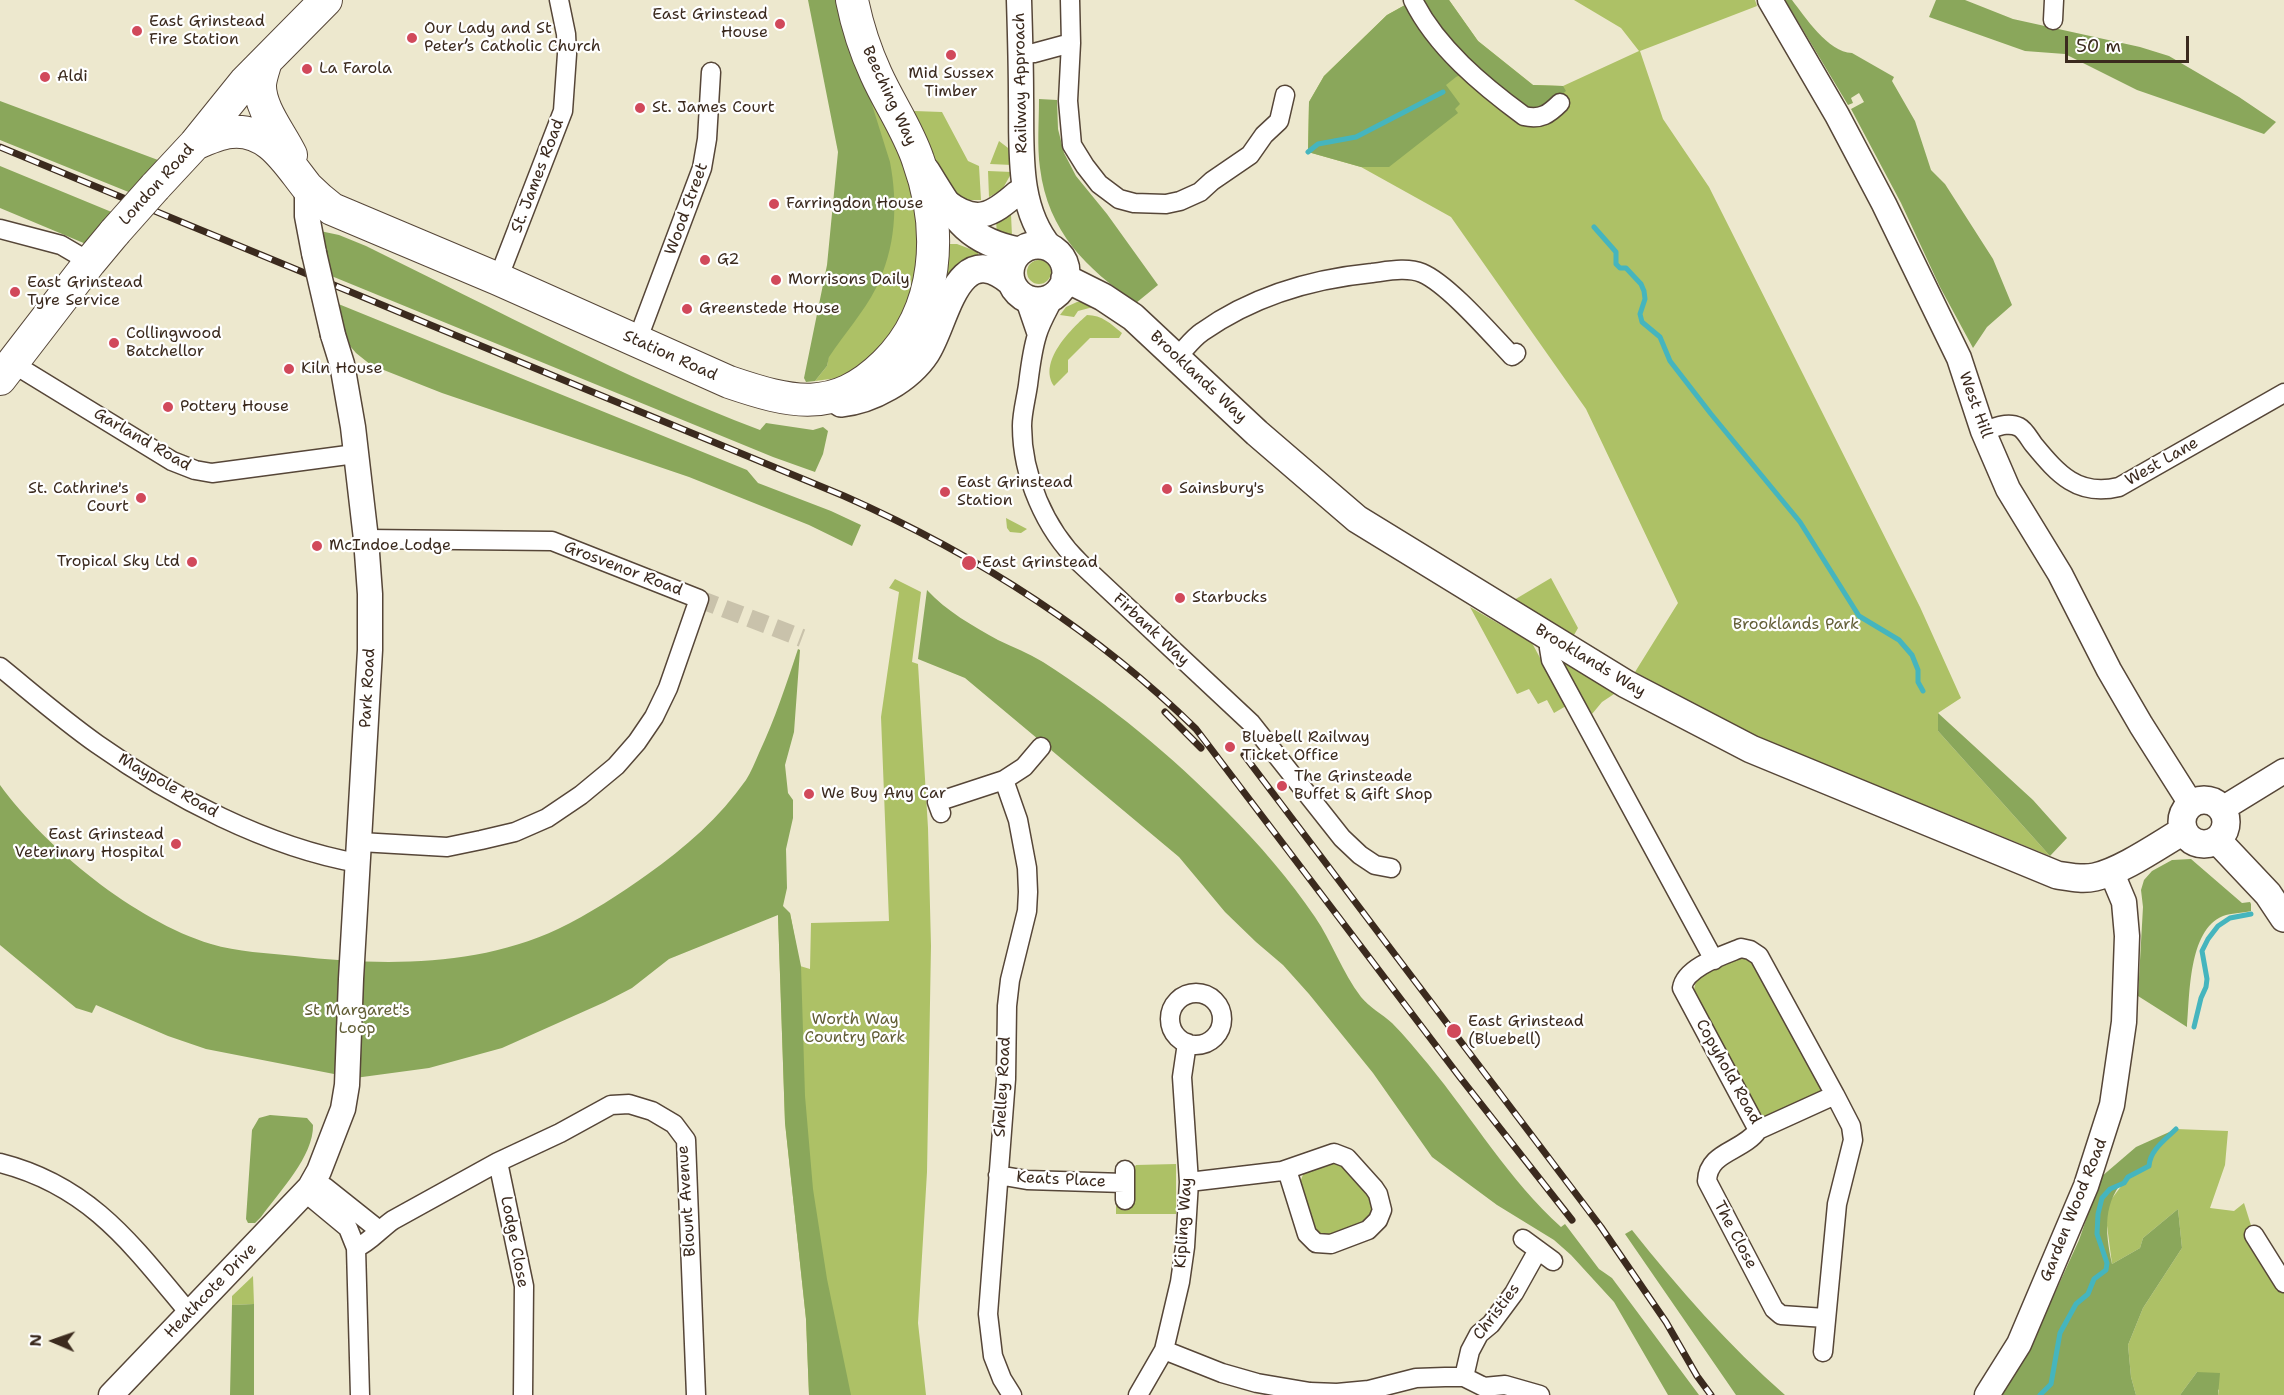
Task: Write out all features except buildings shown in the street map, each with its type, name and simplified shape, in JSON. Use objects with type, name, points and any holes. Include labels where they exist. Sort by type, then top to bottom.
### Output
[{"type":"highway","name":"London Road","points":[[6,371],[115,232],[195,144],[245,82],[326,0]]},
{"type":"highway","name":"Beeching Way","points":[[796,401],[824,399],[866,381],[898,350],[920,313],[930,283],[933,242],[930,199],[917,157],[875,73],[864,45],[852,0]]},
{"type":"highway","name":"Station Road","points":[[266,61],[260,86],[263,102],[302,179]]},
{"type":"highway","name":"Station Road","points":[[195,144],[233,132],[262,136],[332,209],[498,279],[729,382],[796,401]]},
{"type":"main road","name":"Beeching Way","points":[[917,157],[957,218],[972,234],[1006,249],[1020,250]]},
{"type":"main road","points":[[1036,244],[1051,248],[1063,261],[1061,286],[1044,300],[1037,301],[1017,290],[1010,265],[1020,250],[1036,244]]},
{"type":"main road","name":"Station Road","points":[[796,401],[825,405],[845,403],[888,386],[901,377],[925,355],[952,293],[962,279],[974,272],[996,271],[1017,290]]},
{"type":"main road","name":"Brooklands Way","points":[[1061,286],[1103,297],[1133,317],[1317,487],[1357,519],[1626,684],[1751,750],[2057,875],[2076,879],[2094,877],[2111,871],[2183,831]]},
{"type":"main road","points":[[2202,800],[2213,802],[2222,809],[2226,820],[2224,831],[2217,840],[2204,844],[2192,840],[2183,831],[2181,821],[2184,811],[2191,804],[2202,800]]},
{"type":"main road","points":[[2217,840],[2268,894],[2284,918]]},
{"type":"street","name":"St. James Road","points":[[498,279],[563,111],[567,54],[566,33],[559,0]]},
{"type":"street","name":"Railway Approach","points":[[1019,0],[1022,167],[1034,224],[1051,248]]},
{"type":"street","points":[[1070,0],[1071,44],[1068,101],[1072,145],[1099,184],[1119,199],[1134,203],[1166,204],[1200,192],[1224,172],[1250,155],[1264,135],[1279,121],[1285,94]]},
{"type":"street","points":[[1413,0],[1418,11],[1459,64],[1524,116],[1535,119],[1546,116],[1560,103]]},
{"type":"street","name":"West Hill","points":[[1770,0],[1838,115],[1959,358],[1983,431],[2008,489],[2060,574],[2109,670],[2191,804]]},
{"type":"street","points":[[2053,20],[2054,0]]},
{"type":"street","points":[[1021,54],[1071,44]]},
{"type":"street","name":"Wood Street","points":[[638,341],[702,168],[707,139],[711,72]]},
{"type":"street","name":"Railway Approach","points":[[1020,250],[1017,194],[1022,167]]},
{"type":"street","name":"Park Road","points":[[302,179],[314,253],[349,398],[366,539],[370,594],[370,650],[347,1085],[343,1109],[319,1171],[310,1187]]},
{"type":"street","points":[[945,200],[964,213],[981,215],[992,213],[1017,194]]},
{"type":"street","points":[[0,229],[61,245],[90,262]]},
{"type":"street","points":[[1177,357],[1201,333],[1250,304],[1276,293],[1340,276],[1404,270],[1420,272],[1437,281],[1512,356],[1516,353]]},
{"type":"street","name":"Firbank Way","points":[[1061,286],[1037,335],[1024,408],[1023,437],[1027,463],[1036,493],[1052,529],[1064,548],[1251,723],[1342,838],[1375,866],[1390,868]]},
{"type":"street","name":"Firbank Way","points":[[1017,290],[1037,335]]},
{"type":"street","name":"Garland Road","points":[[6,371],[172,461],[195,470],[222,471],[355,454]]},
{"type":"street","name":"West Lane","points":[[1983,431],[2006,424],[2020,428],[2057,472],[2087,489],[2105,490],[2119,487],[2284,393]]},
{"type":"street","name":"Grosvenor Road","points":[[366,539],[552,542],[699,599]]},
{"type":"street","name":"Maypole Road","points":[[0,667],[98,745],[201,806],[287,844],[334,858],[359,852],[447,847],[515,832],[547,818],[581,795],[616,766],[637,742],[654,717],[669,688],[699,599]]},
{"type":"street","points":[[1553,639],[1549,648],[1551,660],[1714,960]]},
{"type":"street","points":[[941,813],[938,802],[1004,780],[1024,767],[1041,747]]},
{"type":"street","points":[[2222,809],[2284,771]]},
{"type":"street","name":"Shelley Road","points":[[1004,780],[1018,820],[1027,868],[1028,892],[1007,1005],[1006,1079],[988,1304],[989,1336],[993,1356],[1002,1379],[1012,1395]]},
{"type":"street","name":"Garden Wood Road","points":[[1987,1395],[2019,1344],[2086,1186],[2112,1105],[2124,1022],[2127,936],[2124,902],[2111,871]]},
{"type":"street","name":"Copyhold Road","points":[[1741,948],[1750,950],[1759,956],[1835,1095],[1758,1130],[1682,988],[1683,980],[1687,975],[1714,960],[1741,948]]},
{"type":"street","name":"Kipling Way","points":[[1138,1395],[1164,1350],[1180,1282],[1185,1247],[1189,1182],[1182,1077],[1187,1043]]},
{"type":"street","points":[[1823,1352],[1837,1204],[1853,1140],[1851,1126],[1835,1095]]},
{"type":"street","name":"Blount Avenue","points":[[356,1248],[364,1245],[379,1230],[498,1162],[560,1133],[610,1105],[629,1104],[652,1111],[674,1124],[686,1140],[696,1395]]},
{"type":"street","name":"The Close","points":[[1758,1130],[1753,1138],[1743,1145],[1713,1161],[1707,1170],[1707,1181],[1774,1309],[1780,1315],[1825,1318]]},
{"type":"street","points":[[1189,1182],[1287,1170],[1334,1153],[1347,1158],[1378,1194],[1382,1210],[1378,1220],[1368,1230],[1331,1244],[1316,1243],[1307,1234],[1287,1170]]},
{"type":"street","name":"Lodge Close","points":[[498,1162],[524,1286],[523,1395]]},
{"type":"street","points":[[0,1163],[29,1170],[83,1200],[122,1234],[190,1314]]},
{"type":"street","name":"Keats Place","points":[[998,1175],[1027,1180],[1125,1184]]},
{"type":"street","points":[[360,1395],[356,1248],[348,1228],[313,1199],[310,1187],[325,1186],[379,1230]]},
{"type":"street","name":"Heathcote Drive","points":[[111,1395],[310,1187]]},
{"type":"street","points":[[2254,1235],[2284,1283]]},
{"type":"street","name":"Christies","points":[[1464,1377],[1470,1351],[1479,1334],[1500,1313],[1545,1256],[1523,1239]]},
{"type":"street","points":[[1164,1350],[1222,1373],[1257,1383],[1310,1392],[1337,1393],[1369,1390],[1416,1378],[1464,1377],[1484,1391],[1505,1384],[1540,1395]]},
{"type":"street","points":[[509,1395],[531,1395]]},
{"type":"green space","points":[[808,0],[839,0],[890,162],[894,194],[894,226],[883,273],[866,306],[829,357],[827,366],[815,381],[806,382],[804,378],[827,265],[838,152]]},
{"type":"green space","name":"Brooklands Park","points":[[1414,0],[1449,0],[1478,41],[1533,85],[1563,86],[1639,51],[1621,28],[1574,0],[1755,0],[1757,6],[1640,51],[1663,119],[1709,187],[1920,607],[1961,698],[1938,713],[1938,731],[2050,856],[1758,737],[1712,716],[1635,672],[1678,603],[1586,409],[1451,217],[1361,167],[1308,152],[1309,102],[1324,76],[1387,15]]},
{"type":"green space","points":[[1414,0],[1449,0],[1478,41],[1533,85],[1563,86],[1566,91],[1545,107],[1535,111],[1521,106],[1474,68],[1446,85],[1460,104],[1455,109],[1458,113],[1389,167],[1361,167],[1308,152],[1309,102],[1324,76],[1387,15]]},
{"type":"green space","points":[[1785,0],[1792,0],[1810,24],[1834,47],[1852,53],[1894,77],[1892,81],[1915,121],[1931,170],[1945,184],[1993,259],[2012,305],[1987,327],[1973,348],[1851,109],[1864,102],[1859,93],[1851,98],[1853,103],[1848,105]]},
{"type":"green space","points":[[1936,0],[1965,0],[2013,19],[2140,47],[2169,56],[2239,97],[2276,122],[2264,134],[2137,90],[2065,54],[2025,51],[1929,17]]},
{"type":"green space","points":[[860,63],[898,141],[926,227],[904,328],[845,377],[815,381],[827,366],[871,105]]},
{"type":"green space","points":[[1039,99],[1057,100],[1058,129],[1064,153],[1076,176],[1107,214],[1158,285],[1136,303],[1086,262],[1061,230],[1051,211],[1044,191],[1040,168]]},
{"type":"green space","points":[[0,101],[158,160],[152,171],[131,193],[0,140]]},
{"type":"green space","points":[[914,111],[942,112],[968,161],[979,166],[981,200],[968,200],[954,196],[911,120]]},
{"type":"green space","points":[[999,141],[1012,151],[1012,165],[990,164]]},
{"type":"green space","points":[[0,166],[114,213],[86,244],[0,208]]},
{"type":"green space","points":[[988,171],[1012,172],[1002,190],[989,197]]},
{"type":"green space","points":[[1011,214],[1012,236],[997,235],[996,220]]},
{"type":"green space","points":[[320,231],[339,235],[366,246],[610,366],[760,430],[766,423],[813,430],[823,427],[828,431],[823,454],[815,472],[773,457],[329,275]]},
{"type":"green space","points":[[946,244],[957,244],[978,252],[978,260],[959,267],[946,282],[942,281]]},
{"type":"green space","points":[[1039,260],[1048,263],[1051,272],[1048,281],[1039,284],[1030,281],[1027,272],[1030,263]]},
{"type":"green space","points":[[1077,302],[1088,302],[1097,306],[1078,311],[1074,317],[1060,315],[1066,307]]},
{"type":"green space","points":[[336,303],[747,470],[758,483],[861,525],[852,546],[809,525],[689,477],[442,393],[371,365],[350,346]]},
{"type":"green space","points":[[1087,315],[1102,318],[1122,333],[1119,338],[1090,338],[1068,360],[1068,372],[1054,386],[1050,377],[1053,357],[1072,329]]},
{"type":"green space","points":[[1006,518],[1027,529],[1021,533],[1010,532]]},
{"type":"green space","points":[[1551,578],[1578,628],[1574,635],[1514,600]]},
{"type":"green space","name":"Worth Way Country Park","points":[[895,579],[921,592],[912,662],[918,664],[928,828],[931,946],[927,1172],[918,1323],[926,1395],[809,1395],[806,1319],[785,1122],[778,915],[790,913],[800,966],[810,969],[811,923],[889,921],[881,717],[899,592],[889,588]]},
{"type":"green space","points":[[927,590],[960,618],[1043,662],[1116,713],[1184,771],[1239,824],[1274,863],[1305,903],[1361,997],[1402,1033],[1542,1209],[1561,1227],[1565,1224],[1599,1269],[1612,1278],[1699,1395],[1668,1395],[1614,1302],[1571,1255],[1554,1240],[1497,1205],[1432,1157],[1373,1073],[1309,994],[1283,965],[1225,912],[1179,857],[965,678],[918,659]]},
{"type":"green space","points":[[1470,607],[1532,643],[1566,706],[1554,713],[1547,700],[1538,704],[1529,689],[1517,694]]},
{"type":"green space","name":"St Margaret's Loop","points":[[798,649],[800,650],[794,732],[785,765],[788,793],[793,800],[793,818],[786,849],[787,888],[783,906],[790,913],[801,966],[805,1096],[813,1189],[827,1279],[851,1395],[809,1395],[806,1319],[785,1123],[778,915],[669,959],[632,988],[502,1048],[429,1068],[340,1080],[334,1074],[206,1049],[168,1036],[96,1005],[92,1013],[76,1008],[0,945],[0,785],[42,833],[94,880],[152,918],[182,933],[221,947],[328,959],[395,962],[462,957],[495,951],[527,941],[570,923],[626,889],[688,843],[725,807],[753,767],[775,715]]},
{"type":"green space","points":[[1564,661],[1617,692],[1602,702],[1592,714],[1563,664]]},
{"type":"green space","points":[[1938,713],[2033,800],[2067,838],[2050,856],[1938,731]]},
{"type":"green space","points":[[2191,859],[2242,903],[2250,902],[2251,911],[2223,916],[2203,935],[2197,949],[2190,982],[2187,1027],[2138,996],[2143,907],[2141,890],[2144,880],[2152,871],[2172,860]]},
{"type":"green space","points":[[1736,956],[1744,957],[1757,964],[1821,1087],[1819,1094],[1766,1117],[1760,1114],[1694,997],[1697,981],[1706,971]]},
{"type":"green space","points":[[270,1115],[307,1118],[313,1125],[312,1137],[302,1161],[286,1185],[255,1223],[248,1223],[246,1219],[252,1130],[259,1118]]},
{"type":"green space","points":[[2176,1129],[2228,1131],[2225,1165],[2210,1208],[2234,1211],[2244,1203],[2254,1235],[2284,1283],[2284,1395],[2218,1395],[2219,1390],[2197,1372],[2180,1395],[2136,1395],[2131,1377],[2128,1345],[2143,1308],[2182,1248],[2178,1209],[2143,1238],[2140,1248],[2112,1264],[2106,1218],[2110,1201],[2128,1177],[2144,1169],[2155,1149]]},
{"type":"green space","points":[[2176,1129],[2155,1150],[2149,1166],[2130,1174],[2120,1186],[2110,1206],[2108,1217],[2108,1240],[2112,1264],[2140,1248],[2143,1238],[2178,1209],[2182,1248],[2143,1308],[2128,1345],[2131,1377],[2136,1395],[2002,1395],[2029,1350],[2079,1240],[2101,1177],[2136,1147]]},
{"type":"green space","points":[[1324,1162],[1341,1163],[1365,1188],[1372,1204],[1370,1220],[1330,1238],[1315,1235],[1299,1185],[1304,1172]]},
{"type":"green space","points":[[1176,1164],[1176,1214],[1116,1214],[1116,1203],[1133,1203],[1133,1169],[1136,1165]]},
{"type":"green space","points":[[1632,1230],[1705,1316],[1785,1395],[1736,1395],[1625,1234]]},
{"type":"green space","points":[[253,1276],[254,1304],[232,1305],[232,1296]]},
{"type":"green space","points":[[254,1304],[254,1395],[230,1395],[232,1305]]},
{"type":"green space","points":[[2197,1372],[2220,1373],[2218,1395],[2180,1395]]},
{"type":"waterway","points":[[1308,152],[1318,144],[1356,137],[1443,92]]},
{"type":"waterway","points":[[1594,227],[1616,252],[1616,264],[1620,268],[1626,268],[1641,284],[1645,299],[1640,314],[1642,322],[1660,337],[1670,361],[1800,522],[1859,616],[1899,640],[1912,655],[1918,670],[1918,682],[1923,691]]},
{"type":"waterway","points":[[2194,1027],[2206,987],[2207,979],[2202,951],[2208,939],[2218,926],[2230,918],[2251,914]]},
{"type":"waterway","points":[[2040,1395],[2051,1384],[2060,1333],[2076,1304],[2088,1294],[2094,1279],[2106,1270],[2107,1263],[2097,1234],[2102,1198],[2110,1189],[2124,1183],[2128,1177],[2149,1166],[2155,1150],[2176,1129]]},
{"type":"tunnel","points":[[699,599],[802,638]]},
{"type":"railway","points":[[0,147],[844,496],[892,518],[985,569],[1074,627],[1117,659],[1196,729],[1459,1076],[1572,1220]]},
{"type":"railway","points":[[1165,712],[1201,748]]},
{"type":"railway","points":[[1244,755],[1601,1227],[1666,1322],[1697,1376],[1711,1395]]},
{"type":"place","name":"East Grinstead House","points":[[780,24]]},
{"type":"place","name":"East Grinstead Fire Station","points":[[137,31]]},
{"type":"place","name":"Our Lady and St Peter’s Catholic Church","points":[[412,38]]},
{"type":"place","name":"Mid Sussex Timber","points":[[951,55]]},
{"type":"place","name":"La Farola","points":[[307,69]]},
{"type":"place","name":"Aldi","points":[[45,77]]},
{"type":"place","name":"St. James Court","points":[[640,108]]},
{"type":"place","name":"Farringdon House","points":[[774,204]]},
{"type":"place","name":"G2","points":[[705,260]]},
{"type":"place","name":"Morrisons Daily","points":[[776,280]]},
{"type":"place","name":"East Grinstead Tyre Service","points":[[15,292]]},
{"type":"place","name":"Greenstede House","points":[[687,309]]},
{"type":"place","name":"Collingwood Batchellor","points":[[114,343]]},
{"type":"place","name":"Kiln House","points":[[289,369]]},
{"type":"place","name":"Pottery House","points":[[168,407]]},
{"type":"place","name":"Sainsbury's","points":[[1167,489]]},
{"type":"place","name":"East Grinstead Station","points":[[945,492]]},
{"type":"place","name":"St. Cathrine's Court","points":[[141,498]]},
{"type":"place","name":"McIndoe Lodge","points":[[317,546]]},
{"type":"place","name":"Tropical Sky Ltd","points":[[192,562]]},
{"type":"place","name":"East Grinstead","points":[[969,563]]},
{"type":"place","name":"Starbucks","points":[[1180,598]]},
{"type":"place","name":"Bluebell Railway Ticket Office","points":[[1230,747]]},
{"type":"place","name":"The Grinsteade Buffet & Gift Shop","points":[[1282,786]]},
{"type":"place","name":"We Buy Any Car","points":[[809,794]]},
{"type":"place","name":"East Grinstead Veterinary Hospital","points":[[176,844]]},
{"type":"place","name":"East Grinstead (Bluebell)","points":[[1454,1031]]}]
